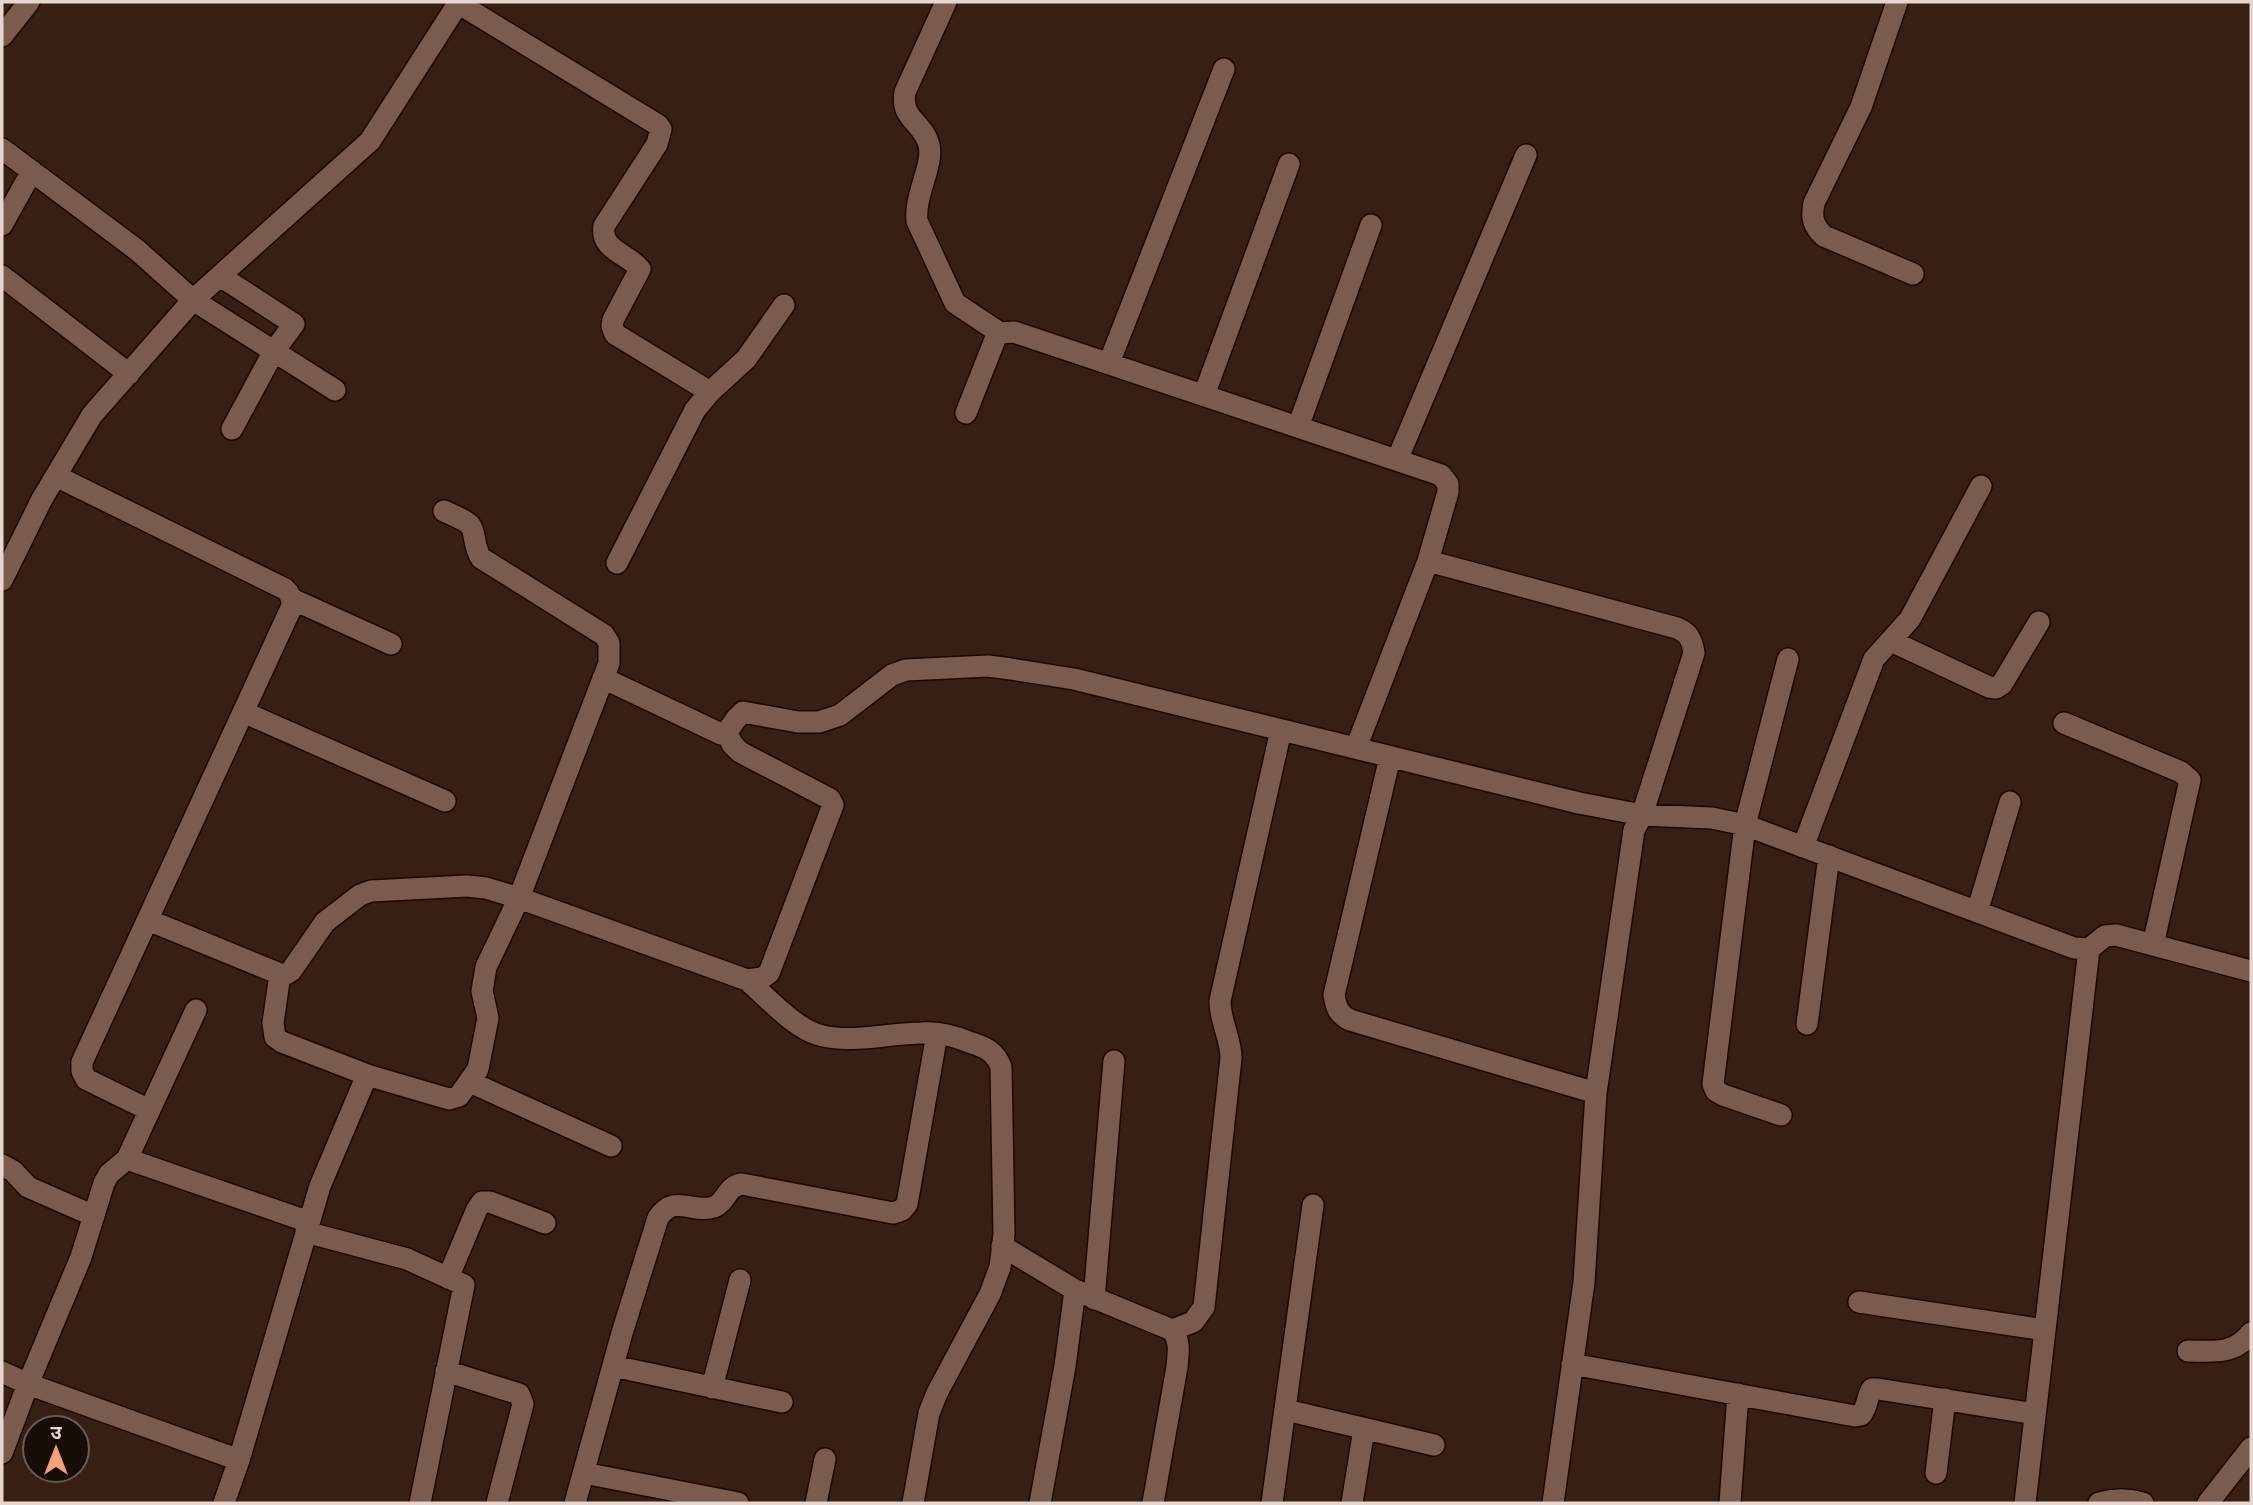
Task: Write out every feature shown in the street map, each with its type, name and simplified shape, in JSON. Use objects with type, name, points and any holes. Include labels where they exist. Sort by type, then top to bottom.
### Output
[{"type":"street","points":[[2,36],[29,2]]},
{"type":"street","points":[[2,580],[56,476],[92,415],[193,300],[370,141],[459,2],[661,129],[657,144],[604,226],[603,236],[608,246],[640,269],[612,326],[615,334],[710,392]]},
{"type":"street","points":[[946,2],[903,100],[904,110],[925,135],[929,146],[916,208],[918,221],[954,303],[1000,333],[1014,332],[1397,460],[1441,475],[1448,484],[1428,561],[1356,748]]},
{"type":"street","points":[[1898,2],[1861,107],[1814,203],[1812,215],[1815,228],[1824,236],[1913,274]]},
{"type":"street","points":[[1109,363],[1224,69]]},
{"type":"street","points":[[2,149],[137,250],[193,300],[335,390]]},
{"type":"street","points":[[1397,460],[1526,155]]},
{"type":"street","points":[[1204,396],[1289,164]]},
{"type":"street","points":[[2,225],[32,171]]},
{"type":"street","points":[[1298,427],[1371,225]]},
{"type":"street","points":[[2,276],[129,374]]},
{"type":"street","points":[[220,276],[292,321],[294,326],[274,351],[232,429]]},
{"type":"street","points":[[617,563],[695,410],[710,392],[746,359],[784,305]]},
{"type":"street","points":[[966,413],[996,337],[1000,333]]},
{"type":"street","points":[[56,476],[285,589],[292,599],[292,606],[82,1062],[86,1079],[149,1110]]},
{"type":"street","points":[[1803,847],[1874,659],[1910,619],[1981,486]]},
{"type":"street","points":[[280,974],[273,1023],[275,1037],[282,1042],[370,1076],[449,1099],[459,1096],[478,1069],[488,1018],[482,992],[486,967],[519,898],[611,652],[604,635],[481,558],[475,549],[470,525],[444,511]]},
{"type":"street","points":[[1428,561],[1685,632],[1692,640],[1694,653],[1642,815],[1634,830],[1596,1093],[1584,1282],[1553,1503]]},
{"type":"street","points":[[292,599],[391,644]]},
{"type":"street","points":[[1891,640],[1996,688],[2002,684],[2039,622]]},
{"type":"street","points":[[1780,1115],[1723,1095],[1716,1091],[1713,1084],[1745,825],[1788,659]]},
{"type":"street","points":[[727,732],[743,712],[798,722],[819,722],[840,715],[892,675],[906,670],[988,666],[1074,679],[1579,803],[1642,815],[1712,818],[1745,825],[2074,948],[2089,949],[2105,936],[2116,935],[2251,971]]},
{"type":"street","points":[[603,678],[716,733],[727,732]]},
{"type":"street","points":[[243,712],[445,802]]},
{"type":"street","points":[[2064,723],[2182,772],[2190,780],[2153,945]]},
{"type":"street","points":[[1172,1330],[1193,1322],[1204,1307],[1231,1058],[1222,1023],[1220,1001],[1280,730]]},
{"type":"street","points":[[727,732],[732,744],[740,752],[830,799],[833,805],[769,973],[762,978],[747,979]]},
{"type":"street","points":[[1390,757],[1334,995],[1341,1016],[1596,1093]]},
{"type":"street","points":[[1977,912],[2010,803]]},
{"type":"street","points":[[1807,1024],[1829,856]]},
{"type":"street","points":[[148,920],[280,974],[291,971],[324,922],[360,895],[371,891],[467,886],[486,888],[747,979],[800,1027],[819,1035],[848,1038],[923,1032],[948,1034],[986,1048],[997,1056],[1001,1067],[1000,1267],[990,1294],[929,1413],[914,1503]]},
{"type":"street","points":[[2025,1503],[2089,949]]},
{"type":"street","points":[[2,1454],[81,1257],[109,1174],[127,1159],[196,1010]]},
{"type":"street","points":[[575,1503],[658,1217],[664,1209],[671,1205],[707,1208],[716,1206],[723,1201],[729,1190],[742,1184],[893,1213],[902,1210],[907,1204],[937,1034]]},
{"type":"street","points":[[1040,1503],[1065,1366],[1084,1294],[1114,1061]]},
{"type":"street","points":[[223,1503],[239,1460],[320,1186],[366,1075],[370,1076]]},
{"type":"street","points":[[470,1082],[611,1146]]},
{"type":"street","points":[[127,1159],[307,1227],[407,1259],[464,1285],[420,1503]]},
{"type":"street","points":[[2,1165],[13,1171],[28,1187],[94,1216]]},
{"type":"street","points":[[448,1278],[482,1202],[490,1202],[545,1223]]},
{"type":"street","points":[[1272,1503],[1313,1205]]},
{"type":"street","points":[[1002,1246],[1084,1294],[1172,1330],[1179,1345],[1177,1367],[1153,1503]]},
{"type":"street","points":[[712,1388],[740,1280]]},
{"type":"street","points":[[1859,1302],[2044,1330]]},
{"type":"street","points":[[2188,1351],[2234,1349],[2249,1341]]},
{"type":"street","points":[[1572,1364],[1855,1416],[1861,1415],[1866,1409],[1872,1389],[2035,1414]]},
{"type":"street","points":[[613,1366],[782,1402]]},
{"type":"street","points":[[446,1371],[519,1394],[522,1398],[523,1404],[497,1503]]},
{"type":"street","points":[[2,1372],[28,1384],[239,1460]]},
{"type":"street","points":[[1730,1503],[1738,1394]]},
{"type":"street","points":[[1936,1473],[1945,1399]]},
{"type":"street","points":[[1286,1410],[1434,1445]]},
{"type":"street","points":[[1352,1503],[1364,1429]]},
{"type":"street","points":[[2208,1503],[2251,1448]]},
{"type":"street","points":[[816,1503],[825,1460]]},
{"type":"street","points":[[584,1473],[738,1503]]},
{"type":"street","points":[[2099,1503],[2108,1500],[2132,1502]]}]
